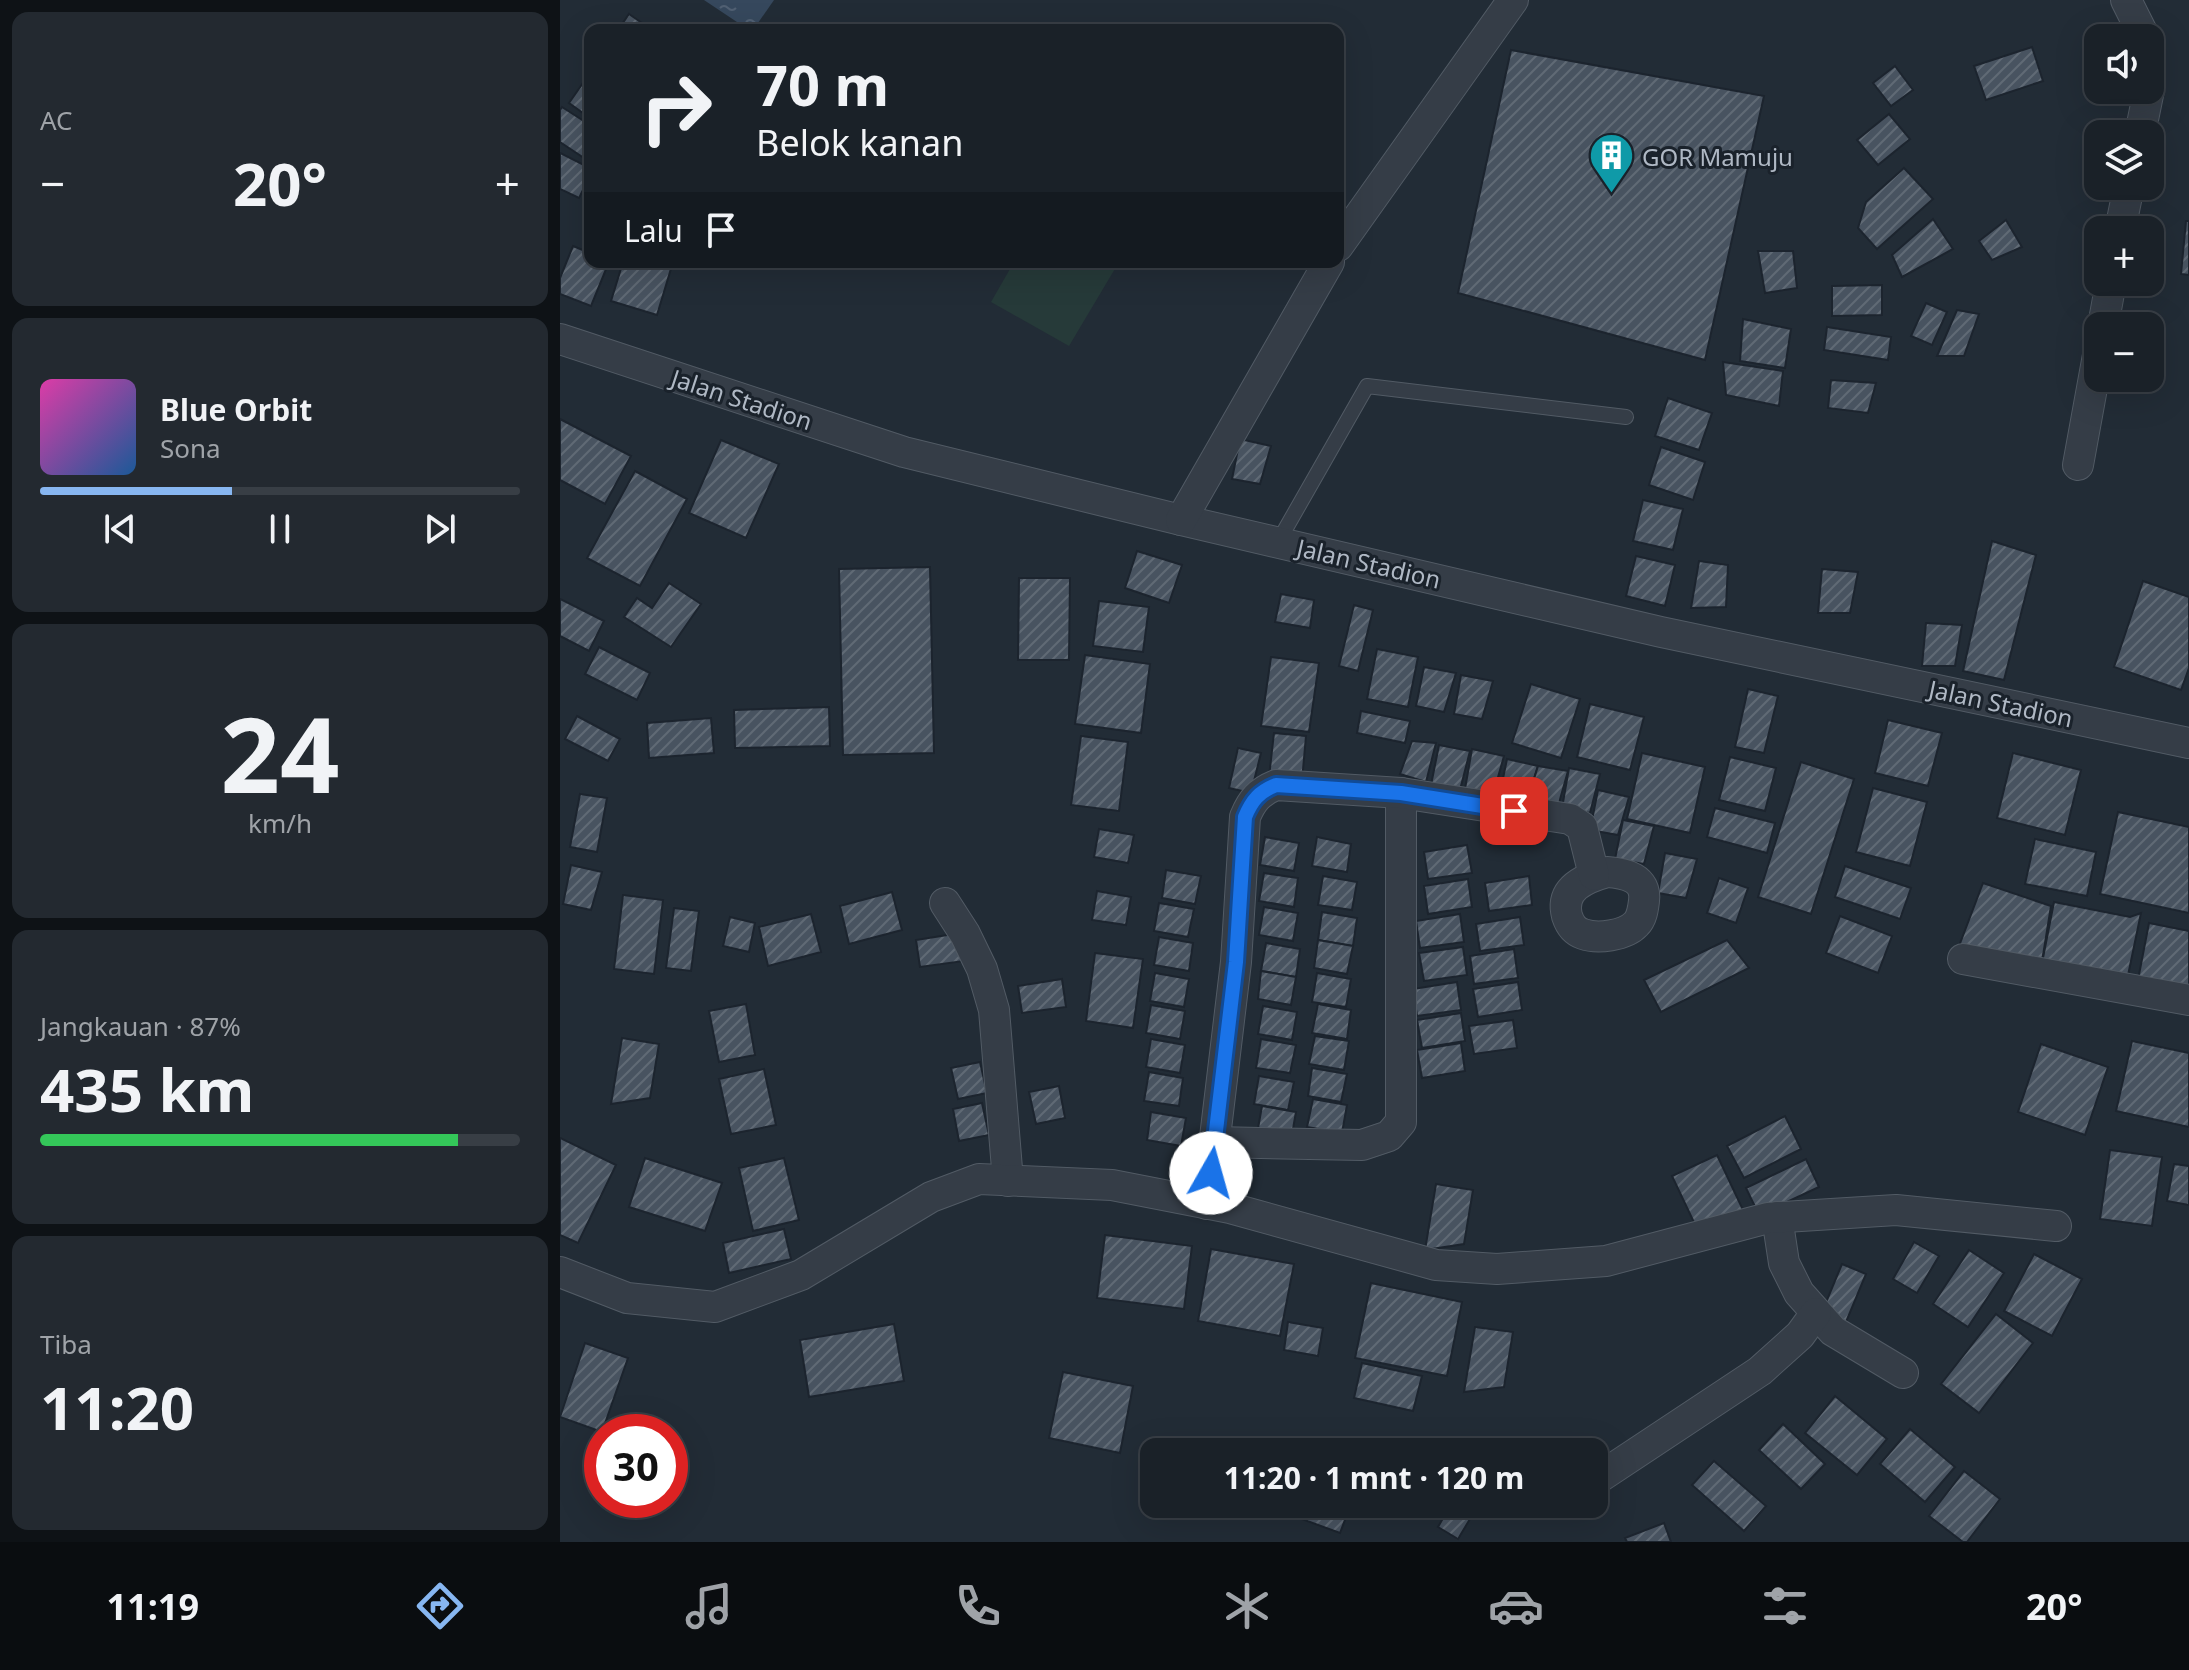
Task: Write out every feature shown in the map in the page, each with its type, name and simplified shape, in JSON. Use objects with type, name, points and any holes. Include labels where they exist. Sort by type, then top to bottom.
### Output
[{"type":"street","points":[[1344,238],[1513,0]]},
{"type":"street","points":[[2126,0],[2138,24]]},
{"type":"street","points":[[1181,520],[1326,268]]},
{"type":"street","name":"Jalan Stadion","points":[[560,339],[904,452],[1661,632],[2189,743]]},
{"type":"street","points":[[2078,465],[2091,392]]},
{"type":"street","points":[[1207,1204],[1236,962],[1245,817],[1260,792],[1276,785],[1401,793],[1570,819],[1582,827],[1594,875]]},
{"type":"street","points":[[1214,1142],[1362,1145],[1389,1136],[1401,1122],[1401,793]]},
{"type":"street","points":[[945,903],[982,969],[994,1010],[1008,1181]]},
{"type":"street","points":[[1963,959],[2189,1000]]},
{"type":"street","points":[[560,1272],[627,1298],[715,1307],[801,1275],[931,1197],[979,1179],[1112,1185],[1230,1208],[1436,1265],[1497,1269],[1606,1261],[1777,1217],[1896,1210],[2056,1226]]},
{"type":"street","points":[[1777,1217],[1784,1263],[1799,1293],[1833,1331],[1903,1373]]},
{"type":"street","points":[[1608,1472],[1760,1371],[1800,1335],[1816,1313]]},
{"type":"lane","points":[[1278,542],[1367,386],[1626,417]]},
{"type":"green space","points":[[1011,268],[1115,268],[1069,346],[991,302]]},
{"type":"water","points":[[704,0],[774,0],[757,24],[740,24]]},
{"type":"building","points":[[629,14],[643,24],[622,24]]},
{"type":"building","points":[[2032,47],[2043,81],[1986,100],[1974,66]]},
{"type":"building","name":"GOR Mamuju","points":[[1511,50],[1764,96],[1705,360],[1458,293]]},
{"type":"building","points":[[1895,66],[1913,90],[1891,106],[1873,83]]},
{"type":"building","points":[[584,82],[584,114],[569,103]]},
{"type":"building","points":[[562,107],[584,121],[584,158],[560,142]]},
{"type":"building","points":[[1889,114],[1910,139],[1878,165],[1857,140]]},
{"type":"building","points":[[560,153],[584,165],[584,188],[579,198],[560,189]]},
{"type":"building","points":[[1904,168],[1933,199],[1877,249],[1858,228],[1866,202]]},
{"type":"building","points":[[1933,219],[1953,249],[1902,277],[1892,255]]},
{"type":"building","points":[[2006,220],[2022,247],[1992,260],[1979,241]]},
{"type":"building","points":[[2186,221],[2189,221],[2189,275],[2181,274]]},
{"type":"building","points":[[573,246],[584,251],[584,268],[607,268],[591,306],[560,294],[560,278]]},
{"type":"building","points":[[1758,251],[1793,251],[1797,288],[1765,293]]},
{"type":"building","points":[[621,268],[671,268],[657,315],[611,301]]},
{"type":"building","points":[[1882,285],[1882,315],[1832,316],[1832,286]]},
{"type":"building","points":[[1926,303],[1947,312],[1932,345],[1911,336]]},
{"type":"building","points":[[1957,310],[1979,314],[1964,356],[1937,356]]},
{"type":"building","points":[[1743,319],[1791,329],[1785,368],[1740,361]]},
{"type":"building","points":[[1827,327],[1891,337],[1888,360],[1824,350]]},
{"type":"building","points":[[1723,362],[1783,371],[1779,406],[1726,395]]},
{"type":"building","points":[[1831,380],[1876,383],[1868,413],[1828,408]]},
{"type":"building","points":[[1668,398],[1712,413],[1699,450],[1655,436]]},
{"type":"building","points":[[560,419],[631,456],[605,504],[560,480]]},
{"type":"building","points":[[1240,439],[1271,446],[1260,484],[1232,479]]},
{"type":"building","points":[[721,440],[779,464],[746,538],[689,513]]},
{"type":"building","points":[[1661,447],[1705,462],[1693,500],[1649,485]]},
{"type":"building","points":[[635,471],[687,499],[640,586],[587,558]]},
{"type":"building","points":[[1643,500],[1683,509],[1673,550],[1633,541]]},
{"type":"building","points":[[1992,541],[2036,555],[2004,680],[1963,671]]},
{"type":"building","points":[[1137,551],[1182,565],[1169,603],[1125,588]]},
{"type":"building","points":[[1636,556],[1675,565],[1665,606],[1626,596]]},
{"type":"building","points":[[1699,561],[1728,565],[1726,607],[1691,608]]},
{"type":"building","points":[[930,567],[934,753],[843,755],[839,569]]},
{"type":"building","points":[[1822,569],[1858,572],[1850,613],[1818,613]]},
{"type":"building","points":[[1019,578],[1070,578],[1069,660],[1018,660]]},
{"type":"building","points":[[2143,581],[2189,597],[2189,668],[2181,690],[2114,667]]},
{"type":"building","points":[[669,583],[701,604],[671,647],[624,617],[637,598],[652,608]]},
{"type":"building","points":[[1281,594],[1314,600],[1310,628],[1275,622]]},
{"type":"building","points":[[560,599],[604,621],[589,651],[560,636]]},
{"type":"building","points":[[1099,601],[1149,607],[1143,652],[1093,646]]},
{"type":"building","points":[[1354,605],[1373,610],[1358,671],[1339,666]]},
{"type":"building","points":[[1926,623],[1962,625],[1955,666],[1922,666]]},
{"type":"building","points":[[599,647],[650,673],[637,700],[585,674]]},
{"type":"building","points":[[1377,649],[1418,657],[1408,707],[1367,699]]},
{"type":"building","points":[[1085,655],[1150,664],[1141,733],[1075,724]]},
{"type":"building","points":[[1271,657],[1319,663],[1309,732],[1261,726]]},
{"type":"building","points":[[1424,667],[1456,673],[1444,712],[1416,706]]},
{"type":"building","points":[[1461,675],[1493,681],[1482,719],[1454,714]]},
{"type":"building","points":[[1531,684],[1580,699],[1561,758],[1512,743]]},
{"type":"building","points":[[1748,689],[1778,696],[1764,753],[1735,747]]},
{"type":"building","points":[[1590,704],[1644,717],[1630,770],[1577,757]]},
{"type":"building","points":[[829,707],[830,746],[735,748],[734,710]]},
{"type":"building","points":[[1361,711],[1410,721],[1405,743],[1357,733]]},
{"type":"building","points":[[577,716],[620,739],[608,761],[565,739]]},
{"type":"building","points":[[711,718],[714,753],[649,758],[647,723]]},
{"type":"building","points":[[1888,720],[1942,733],[1928,786],[1875,773]]},
{"type":"building","points":[[1274,733],[1306,736],[1302,781],[1269,777]]},
{"type":"building","points":[[1081,736],[1128,742],[1119,811],[1071,805]]},
{"type":"building","points":[[1412,741],[1436,743],[1426,782],[1400,774]]},
{"type":"building","points":[[1439,745],[1470,751],[1460,790],[1431,785]]},
{"type":"building","points":[[1238,748],[1261,753],[1251,793],[1229,788]]},
{"type":"building","points":[[1472,749],[1504,756],[1493,795],[1465,789]]},
{"type":"building","points":[[1642,753],[1705,767],[1690,833],[1627,819]]},
{"type":"building","points":[[2013,753],[2081,770],[2065,835],[1997,818]]},
{"type":"building","points":[[1730,757],[1776,768],[1765,811],[1719,800]]},
{"type":"building","points":[[1507,759],[1538,766],[1528,798],[1499,798]]},
{"type":"building","points":[[1801,762],[1854,779],[1811,914],[1758,897]]},
{"type":"building","points":[[1538,766],[1568,771],[1557,810],[1528,798]]},
{"type":"building","points":[[1569,768],[1600,774],[1590,813],[1562,808]]},
{"type":"building","points":[[1873,788],[1927,802],[1910,866],[1856,852]]},
{"type":"building","points":[[1598,790],[1629,797],[1618,835],[1590,830]]},
{"type":"building","points":[[580,794],[607,798],[597,852],[570,847]]},
{"type":"building","points":[[1715,808],[1775,823],[1767,853],[1707,837]]},
{"type":"building","points":[[2118,812],[2189,827],[2189,913],[2100,894]]},
{"type":"building","points":[[1623,820],[1654,826],[1644,864],[1615,859]]},
{"type":"building","points":[[1099,829],[1134,835],[1128,863],[1094,857]]},
{"type":"building","points":[[1265,837],[1299,843],[1294,871],[1260,865]]},
{"type":"building","points":[[1317,837],[1351,844],[1347,872],[1312,866]]},
{"type":"building","points":[[2035,839],[2096,852],[2087,896],[2025,884]]},
{"type":"building","points":[[1467,845],[1472,873],[1428,879],[1424,852]]},
{"type":"building","points":[[1665,853],[1697,859],[1686,898],[1658,893]]},
{"type":"building","points":[[571,865],[602,872],[591,910],[563,904]]},
{"type":"building","points":[[1845,866],[1911,888],[1900,919],[1835,897]]},
{"type":"building","points":[[1166,870],[1201,876],[1195,904],[1162,898]]},
{"type":"building","points":[[1264,873],[1298,878],[1294,907],[1259,901]]},
{"type":"building","points":[[1323,876],[1357,882],[1352,910],[1318,905]]},
{"type":"building","points":[[1529,876],[1532,905],[1489,911],[1485,883]]},
{"type":"building","points":[[1719,878],[1748,888],[1736,923],[1707,913]]},
{"type":"building","points":[[1468,879],[1472,907],[1428,914],[1424,886]]},
{"type":"building","points":[[1983,883],[2051,906],[2041,968],[1956,954]]},
{"type":"building","points":[[1097,891],[1131,897],[1126,925],[1092,920]]},
{"type":"building","points":[[892,892],[902,930],[849,944],[840,906]]},
{"type":"building","points":[[623,895],[663,900],[654,974],[614,969]]},
{"type":"building","points":[[2054,902],[2130,917],[2141,913],[2126,985],[2041,968]]},
{"type":"building","points":[[1159,903],[1194,909],[1188,937],[1154,931]]},
{"type":"building","points":[[1264,907],[1298,913],[1293,941],[1259,935]]},
{"type":"building","points":[[674,908],[699,911],[691,971],[666,968]]},
{"type":"building","points":[[1322,912],[1357,918],[1353,946],[1318,940]]},
{"type":"building","points":[[811,914],[821,952],[768,966],[759,927]]},
{"type":"building","points":[[1460,914],[1464,942],[1420,948],[1416,921]]},
{"type":"building","points":[[1840,916],[1892,936],[1878,973],[1826,953]]},
{"type":"building","points":[[730,917],[755,923],[749,952],[723,946]]},
{"type":"building","points":[[1520,917],[1524,945],[1480,951],[1476,924]]},
{"type":"building","points":[[2149,923],[2189,931],[2189,996],[2137,985]]},
{"type":"building","points":[[960,933],[964,961],[920,967],[916,940]]},
{"type":"building","points":[[1159,937],[1193,943],[1189,971],[1154,965]]},
{"type":"building","points":[[1318,940],[1353,946],[1347,974],[1314,968]]},
{"type":"building","points":[[1727,940],[1749,968],[1661,1012],[1644,980]]},
{"type":"building","points":[[1266,943],[1300,949],[1296,977],[1261,971]]},
{"type":"building","points":[[1463,947],[1467,975],[1424,981],[1419,953]]},
{"type":"building","points":[[1514,949],[1518,978],[1474,984],[1470,956]]},
{"type":"building","points":[[1095,953],[1143,959],[1133,1028],[1086,1021]]},
{"type":"building","points":[[1261,971],[1296,977],[1291,1005],[1258,999]]},
{"type":"building","points":[[1155,973],[1189,979],[1184,1007],[1150,1001]]},
{"type":"building","points":[[1317,973],[1351,979],[1346,1007],[1312,1002]]},
{"type":"building","points":[[1062,979],[1066,1007],[1022,1013],[1018,986]]},
{"type":"building","points":[[1457,982],[1461,1010],[1417,1016],[1413,989]]},
{"type":"building","points":[[1518,982],[1522,1010],[1478,1017],[1473,989]]},
{"type":"building","points":[[746,1004],[755,1055],[719,1062],[709,1011]]},
{"type":"building","points":[[1318,1004],[1351,1010],[1347,1039],[1312,1033]]},
{"type":"building","points":[[1151,1005],[1185,1011],[1180,1039],[1146,1033]]},
{"type":"building","points":[[1263,1006],[1297,1012],[1292,1040],[1258,1034]]},
{"type":"building","points":[[1461,1013],[1465,1041],[1422,1048],[1417,1020]]},
{"type":"building","points":[[1513,1020],[1517,1048],[1474,1054],[1469,1026]]},
{"type":"building","points":[[1315,1036],[1349,1041],[1344,1070],[1309,1064]]},
{"type":"building","points":[[622,1038],[659,1044],[650,1098],[611,1104]]},
{"type":"building","points":[[1151,1039],[1185,1045],[1180,1073],[1146,1067]]},
{"type":"building","points":[[1261,1039],[1296,1045],[1290,1073],[1256,1068]]},
{"type":"building","points":[[2132,1041],[2189,1053],[2189,1127],[2116,1111]]},
{"type":"building","points":[[1461,1043],[1465,1071],[1422,1078],[1417,1050]]},
{"type":"building","points":[[2041,1044],[2108,1067],[2085,1135],[2018,1112]]},
{"type":"building","points":[[980,1062],[987,1093],[958,1099],[951,1068]]},
{"type":"building","points":[[1312,1068],[1347,1074],[1341,1102],[1308,1096]]},
{"type":"building","points":[[764,1069],[776,1125],[731,1134],[719,1079]]},
{"type":"building","points":[[1149,1072],[1183,1078],[1179,1106],[1144,1101]]},
{"type":"building","points":[[1259,1076],[1294,1082],[1288,1110],[1254,1104]]},
{"type":"building","points":[[1059,1086],[1065,1118],[1036,1124],[1029,1092]]},
{"type":"building","points":[[1313,1099],[1347,1105],[1342,1133],[1307,1127]]},
{"type":"building","points":[[982,1103],[989,1135],[959,1141],[953,1109]]},
{"type":"building","points":[[1262,1106],[1296,1112],[1291,1140],[1257,1134]]},
{"type":"building","points":[[1151,1112],[1186,1118],[1181,1146],[1147,1140]]},
{"type":"building","points":[[1785,1116],[1801,1149],[1744,1178],[1727,1146]]},
{"type":"building","points":[[560,1138],[616,1165],[578,1243],[560,1235]]},
{"type":"building","points":[[2110,1150],[2162,1157],[2152,1226],[2100,1219]]},
{"type":"building","points":[[1717,1155],[1744,1212],[1699,1233],[1672,1176]]},
{"type":"building","points":[[645,1158],[722,1183],[705,1231],[629,1207]]},
{"type":"building","points":[[784,1158],[799,1220],[753,1231],[739,1168]]},
{"type":"building","points":[[1806,1159],[1819,1187],[1759,1215],[1746,1188]]},
{"type":"building","points":[[2174,1164],[2189,1166],[2189,1205],[2167,1201]]},
{"type":"building","points":[[1436,1184],[1473,1190],[1464,1244],[1425,1250]]},
{"type":"building","points":[[784,1229],[791,1259],[729,1273],[723,1243]]},
{"type":"building","points":[[1105,1235],[1192,1246],[1184,1309],[1097,1298]]},
{"type":"building","points":[[1914,1242],[1939,1256],[1917,1293],[1893,1279]]},
{"type":"building","points":[[1211,1249],[1294,1264],[1280,1336],[1198,1321]]},
{"type":"building","points":[[1969,1250],[2004,1273],[1968,1327],[1933,1304]]},
{"type":"building","points":[[2034,1254],[2082,1279],[2052,1336],[2004,1311]]},
{"type":"building","points":[[1842,1264],[1866,1274],[1846,1322],[1822,1312]]},
{"type":"building","points":[[1371,1283],[1462,1302],[1447,1376],[1355,1358]]},
{"type":"building","points":[[1996,1314],[2033,1343],[1979,1413],[1941,1384]]},
{"type":"building","points":[[1288,1322],[1323,1328],[1318,1356],[1284,1350]]},
{"type":"building","points":[[894,1324],[904,1381],[809,1397],[800,1340]]},
{"type":"building","points":[[1475,1327],[1513,1332],[1504,1387],[1464,1392]]},
{"type":"building","points":[[585,1343],[628,1358],[608,1414],[584,1414],[584,1426],[560,1417]]},
{"type":"building","points":[[1362,1363],[1422,1376],[1413,1411],[1354,1398]]},
{"type":"building","points":[[1063,1372],[1133,1386],[1120,1453],[1049,1438]]},
{"type":"building","points":[[1835,1396],[1887,1439],[1857,1475],[1805,1433]]},
{"type":"building","points":[[1783,1424],[1825,1464],[1801,1489],[1759,1450]]},
{"type":"building","points":[[1910,1429],[1955,1467],[1925,1502],[1880,1464]]},
{"type":"building","points":[[1714,1461],[1766,1506],[1744,1531],[1692,1485]]},
{"type":"building","points":[[1964,1471],[2000,1499],[1967,1542],[1929,1516]]},
{"type":"building","points":[[1299,1518],[1346,1518],[1340,1533]]},
{"type":"building","points":[[1443,1518],[1471,1518],[1458,1539],[1438,1527]]},
{"type":"building","points":[[1664,1523],[1671,1542],[1627,1542],[1625,1538]]},
{"type":"place","name":"GOR Mamuju","points":[[1611,195]]},
{"type":"route","points":[[1211,1173],[1236,962],[1245,817],[1260,792],[1276,785],[1401,793],[1514,811]]}]
